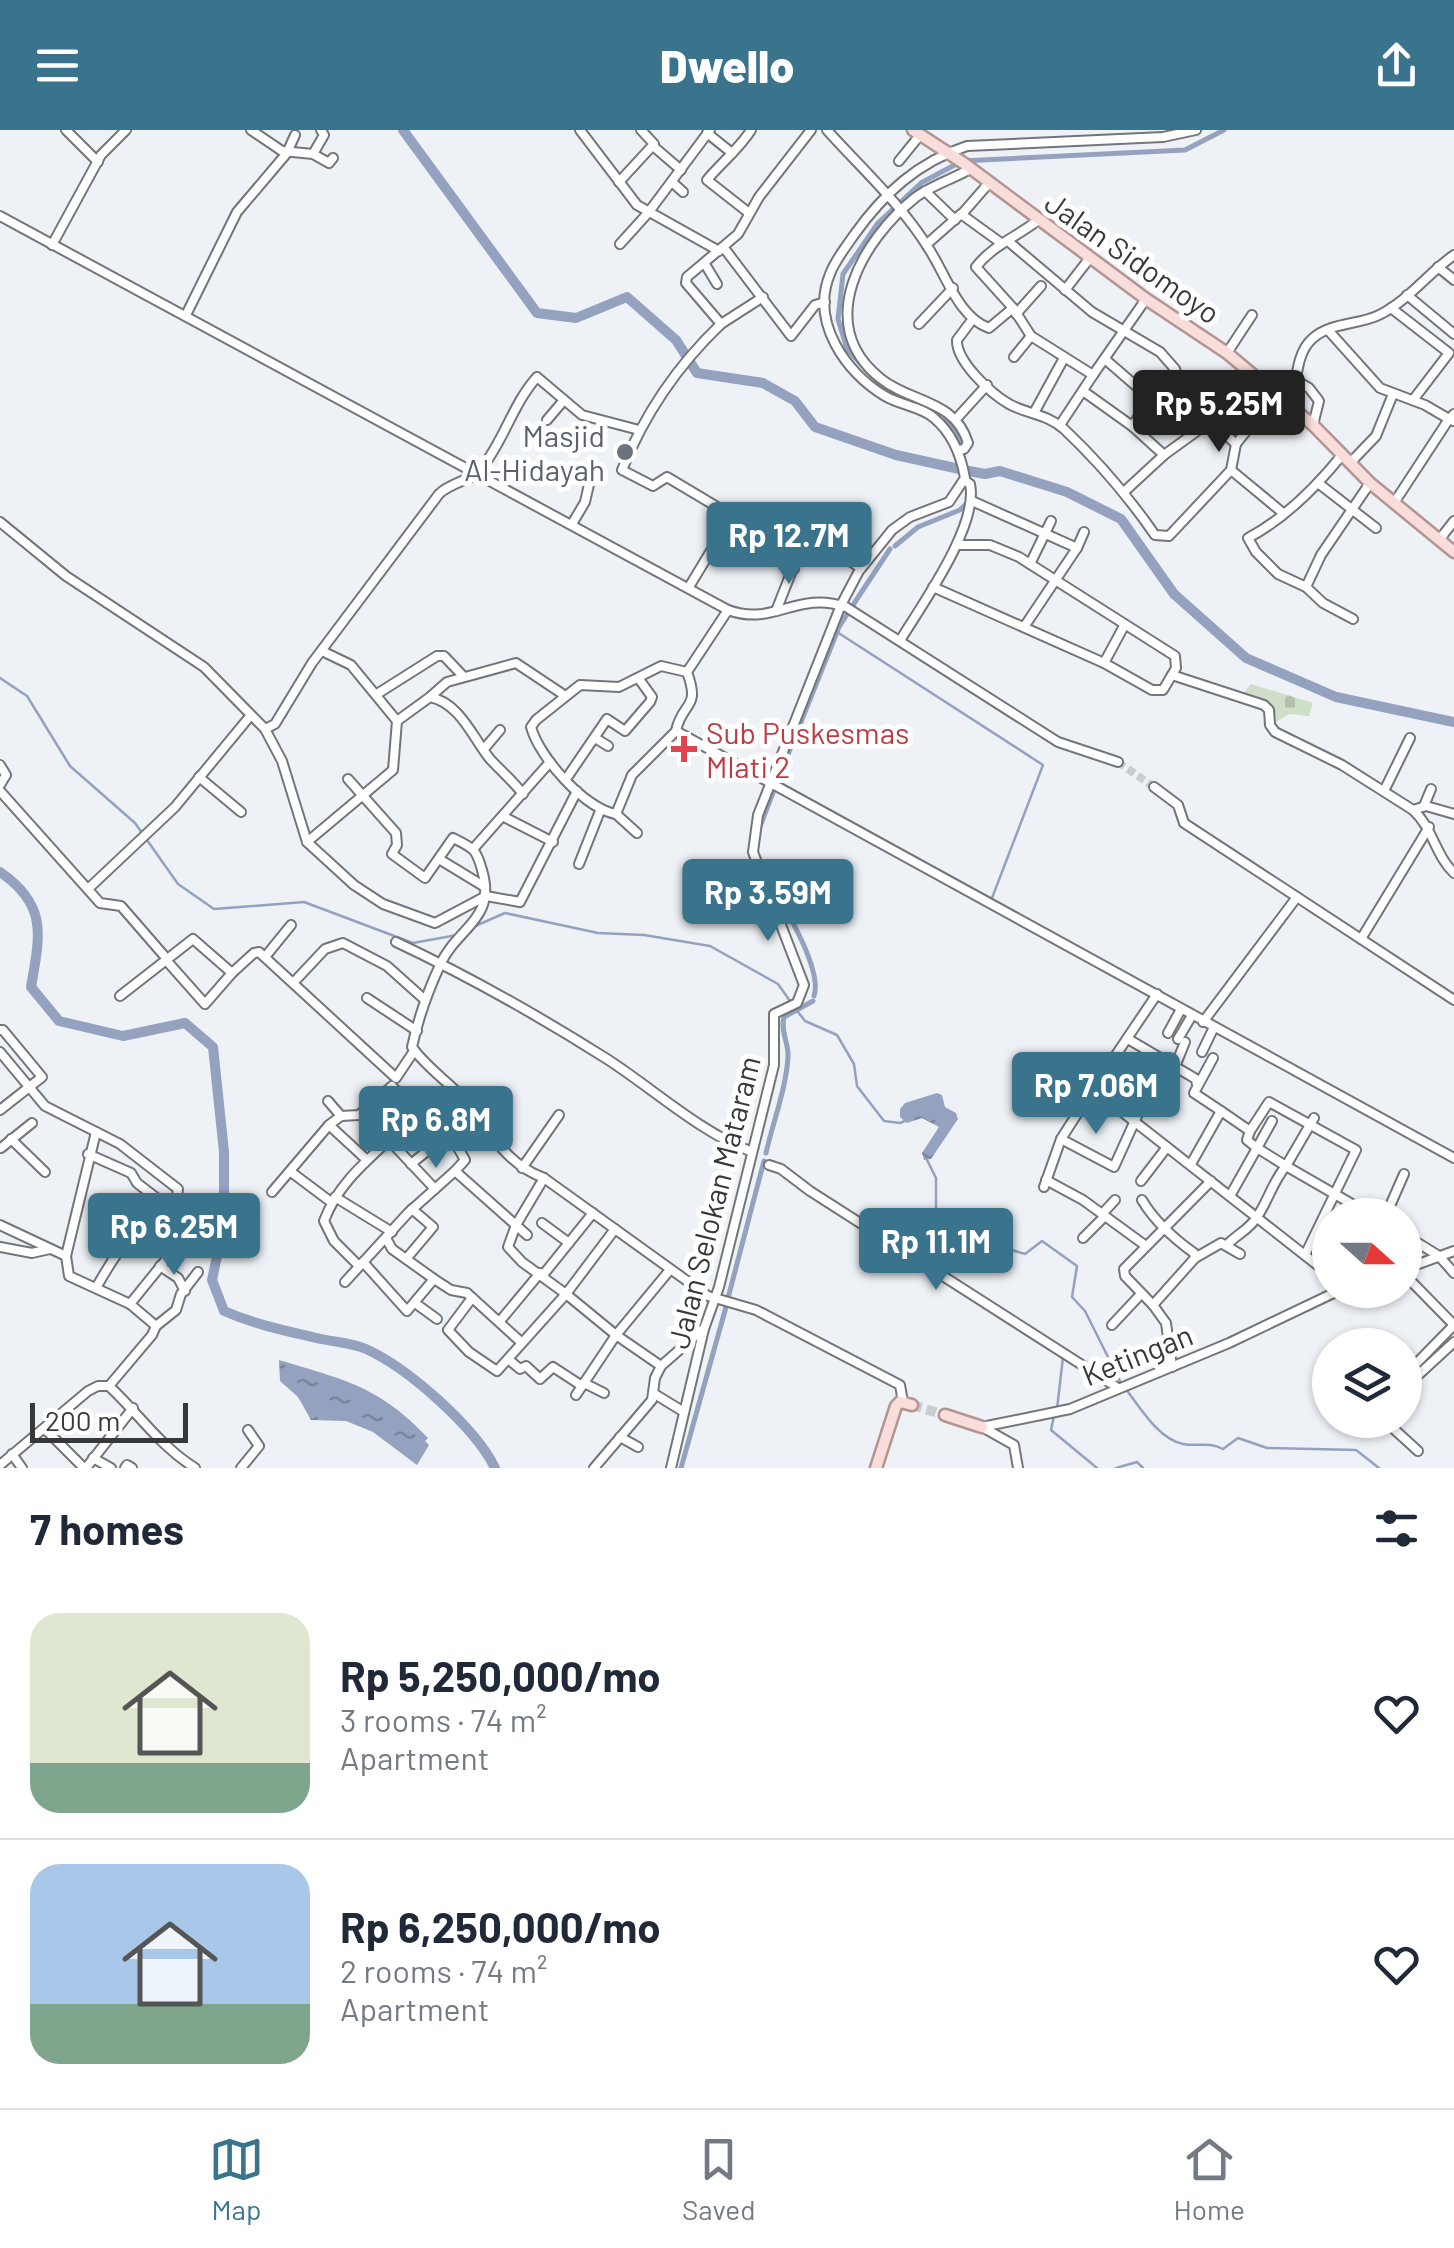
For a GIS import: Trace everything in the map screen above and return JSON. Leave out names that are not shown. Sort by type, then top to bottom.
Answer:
[{"type":"main road","name":"Jalan Sidomoyo","points":[[919,135],[968,166],[1146,300],[1227,353],[1313,425],[1370,483],[1454,552]]},
{"type":"main road","points":[[876,1468],[896,1406],[907,1403]]},
{"type":"main road","name":"Ketingan","points":[[944,1415],[982,1427]]},
{"type":"street","points":[[66,130],[98,162]]},
{"type":"street","points":[[251,130],[287,153],[313,154],[330,163],[334,158]]},
{"type":"street","points":[[313,154],[324,135],[321,130]]},
{"type":"street","points":[[580,130],[648,213],[721,249],[791,336],[815,305],[825,302]]},
{"type":"street","points":[[590,140],[600,130]]},
{"type":"street","points":[[619,182],[655,142],[640,130]]},
{"type":"street","points":[[748,213],[707,180],[751,130]]},
{"type":"street","points":[[721,324],[688,285],[687,277],[738,234],[748,213],[811,130]]},
{"type":"street","points":[[827,130],[927,244],[972,320],[989,328],[1041,286]]},
{"type":"street","points":[[899,161],[919,135],[936,130]]},
{"type":"street","points":[[901,639],[957,545],[972,501],[970,484],[965,479],[960,451],[934,418],[898,404],[870,386],[842,358],[827,328],[825,302],[831,276],[852,238],[916,170],[967,146],[1163,137],[1196,130]]},
{"type":"street","points":[[52,245],[98,162],[122,131]]},
{"type":"street","points":[[620,244],[709,132],[732,153]]},
{"type":"street","points":[[186,315],[237,212],[287,153],[295,135]]},
{"type":"street","points":[[653,146],[681,170]]},
{"type":"street","points":[[960,451],[968,442],[957,418],[928,401],[893,388],[863,364],[847,322],[848,282],[899,209],[968,166]]},
{"type":"street","points":[[672,182],[683,192]]},
{"type":"street","points":[[927,244],[959,217],[989,183]]},
{"type":"street","points":[[925,191],[959,217],[1005,243],[1092,312],[1160,352],[1175,369],[1182,390],[1236,444]]},
{"type":"street","points":[[0,216],[728,610],[751,617],[814,601],[844,606],[1058,742],[1118,762]]},
{"type":"street","points":[[1037,221],[978,264],[976,270],[1031,336],[1093,374]]},
{"type":"street","points":[[1291,406],[1300,360],[1315,336],[1378,316],[1454,256]]},
{"type":"street","points":[[1065,290],[1088,258]]},
{"type":"street","points":[[705,264],[717,284]]},
{"type":"street","points":[[1438,267],[1454,280]]},
{"type":"street","points":[[831,276],[848,282]]},
{"type":"street","points":[[919,324],[953,288]]},
{"type":"street","points":[[1407,295],[1454,334]]},
{"type":"street","points":[[689,587],[714,544],[732,534],[740,520],[667,477],[652,486],[622,470],[639,430],[686,359],[721,324],[763,297]]},
{"type":"street","points":[[1060,425],[1146,300]]},
{"type":"street","points":[[1391,308],[1452,350],[1413,400]]},
{"type":"street","points":[[1227,353],[1252,315]]},
{"type":"street","points":[[972,320],[960,333],[956,345],[965,362],[1013,406],[1035,411],[1060,425],[1124,490],[1155,535],[1163,538],[1181,525],[1231,470],[1236,444],[1276,394]]},
{"type":"street","points":[[1328,330],[1380,388],[1452,418],[1394,504]]},
{"type":"street","points":[[1014,357],[1031,336]]},
{"type":"street","points":[[1035,411],[1064,358]]},
{"type":"street","points":[[1106,360],[1151,399],[1169,404],[1182,390]]},
{"type":"street","points":[[265,729],[275,724],[322,650],[439,494],[451,484],[476,474],[517,402],[537,377],[582,415],[639,430]]},
{"type":"street","points":[[1298,381],[1318,401],[1313,425]]},
{"type":"street","points":[[957,418],[987,386]]},
{"type":"street","points":[[1083,391],[1164,455]]},
{"type":"street","points":[[1353,619],[1270,567],[1248,538],[1267,528],[1376,436],[1393,394]]},
{"type":"street","points":[[1132,426],[1151,399]]},
{"type":"street","points":[[547,420],[564,400]]},
{"type":"street","points":[[1124,490],[1212,421]]},
{"type":"street","points":[[1231,470],[1283,513]]},
{"type":"street","name":"Jalan Selokan Mataram","points":[[671,1468],[774,1065],[774,1014],[796,1003],[804,985],[753,852],[754,829],[861,568],[892,530],[950,502],[965,479]]},
{"type":"street","points":[[572,524],[585,502],[590,480]]},
{"type":"street","points":[[1318,483],[1376,528]]},
{"type":"street","points":[[1306,587],[1321,555],[1370,483]]},
{"type":"street","points":[[972,501],[1077,548]]},
{"type":"street","points":[[1439,540],[1454,520]]},
{"type":"street","points":[[1030,564],[1051,521]]},
{"type":"street","points":[[0,522],[66,576],[204,667],[265,729],[282,761],[310,840],[354,885],[383,904],[427,922],[440,921],[485,892]]},
{"type":"street","points":[[1024,626],[1084,532]]},
{"type":"street","points":[[732,534],[794,569]]},
{"type":"street","points":[[776,611],[804,540],[861,568]]},
{"type":"street","points":[[933,587],[1104,663],[1157,692],[1163,690],[1172,675],[1177,663],[1174,656],[1030,564],[990,545],[957,545]]},
{"type":"street","points":[[616,814],[632,775],[676,731],[693,698],[686,672],[728,610]]},
{"type":"street","points":[[1104,663],[1124,626]]},
{"type":"street","points":[[322,650],[351,665],[398,722]]},
{"type":"street","points":[[377,694],[436,656],[444,656],[463,676]]},
{"type":"street","points":[[310,840],[395,766],[398,722],[448,682],[516,663],[564,695]]},
{"type":"street","points":[[636,833],[616,814],[600,811],[577,791],[550,762],[531,727],[564,695],[580,686],[611,689],[640,679],[661,666],[686,672]]},
{"type":"street","points":[[1172,675],[1264,705],[1275,732],[1342,766],[1413,810],[1429,827],[1454,873]]},
{"type":"street","points":[[566,779],[606,719],[625,730],[650,702],[652,697],[640,679]]},
{"type":"street","points":[[430,698],[444,702],[471,728],[484,750],[523,794]]},
{"type":"street","points":[[88,889],[174,807],[251,716]]},
{"type":"street","points":[[484,750],[500,730]]},
{"type":"street","points":[[676,731],[1454,1158]]},
{"type":"street","points":[[595,738],[608,746]]},
{"type":"street","points":[[1384,792],[1410,738]]},
{"type":"street","points":[[272,1192],[329,1125],[341,1116],[359,1115],[394,1082],[414,1051],[424,1000],[440,963],[484,908],[485,892],[474,848],[550,762]]},
{"type":"street","points":[[0,766],[6,775],[0,788],[100,903],[121,906],[205,1004],[254,953],[265,957],[448,1134],[464,1156],[464,1163],[412,1209],[345,1282]]},
{"type":"street","points":[[199,777],[242,812]]},
{"type":"street","points":[[348,779],[396,833],[397,845],[392,854],[426,878],[452,838],[474,848]]},
{"type":"street","points":[[1154,787],[1178,804],[1184,823],[1454,1000]]},
{"type":"street","points":[[1424,806],[1431,789]]},
{"type":"street","points":[[438,859],[485,892],[519,903],[554,842],[577,791]]},
{"type":"street","points":[[1413,810],[1424,806],[1453,811]]},
{"type":"street","points":[[580,864],[600,811]]},
{"type":"street","points":[[504,817],[554,842]]},
{"type":"street","points":[[1361,939],[1429,827]]},
{"type":"street","points":[[1203,1022],[1296,898]]},
{"type":"street","points":[[265,957],[291,925]]},
{"type":"street","points":[[120,996],[193,939],[232,973]]},
{"type":"street","points":[[396,942],[607,1059],[677,1108],[750,1150]]},
{"type":"street","points":[[294,982],[325,949],[344,943],[388,966],[424,1000]]},
{"type":"street","points":[[1146,1246],[1103,1216],[1045,1184],[1060,1139],[1157,994]]},
{"type":"street","points":[[367,998],[416,1031]]},
{"type":"street","points":[[1168,1033],[1180,1012]]},
{"type":"street","points":[[1060,1139],[1113,1168],[1144,1103],[1159,1106],[1190,1018]]},
{"type":"street","points":[[1202,1052],[1214,1027]]},
{"type":"street","points":[[0,1030],[42,1077],[0,1110]]},
{"type":"street","points":[[1128,1038],[1196,1079],[1197,1085]]},
{"type":"street","points":[[414,1051],[460,1094],[499,1148],[522,1168],[544,1178],[716,1300],[756,1310],[900,1385],[907,1403]]},
{"type":"street","points":[[0,1053],[50,1109],[120,1144],[178,1191],[129,1234],[96,1288]]},
{"type":"street","points":[[1213,1058],[1195,1095],[1250,1131]]},
{"type":"street","points":[[1106,1069],[1133,1085]]},
{"type":"street","points":[[1093,1089],[1312,1258]]},
{"type":"street","points":[[328,1101],[341,1116]]},
{"type":"street","points":[[1306,1253],[1335,1195],[1356,1150],[1312,1121],[1268,1102],[1247,1140],[1256,1148],[1286,1166],[1335,1195],[1340,1198]]},
{"type":"street","points":[[418,1105],[333,1199],[324,1221],[334,1241],[404,1310],[416,1303],[434,1279]]},
{"type":"street","points":[[1191,1164],[1221,1111]]},
{"type":"street","points":[[522,1168],[559,1115]]},
{"type":"street","points":[[1230,1196],[1272,1121]]},
{"type":"street","points":[[1227,1245],[1258,1216],[1312,1121]]},
{"type":"street","points":[[0,1148],[32,1123]]},
{"type":"street","points":[[329,1125],[367,1160]]},
{"type":"street","points":[[96,1132],[66,1256],[69,1276],[130,1304],[156,1326]]},
{"type":"street","points":[[412,1164],[448,1134]]},
{"type":"street","points":[[10,1139],[46,1172]]},
{"type":"street","points":[[389,1140],[434,1190]]},
{"type":"street","points":[[1141,1181],[1167,1147]]},
{"type":"street","points":[[88,1154],[131,1173],[137,1183],[163,1204]]},
{"type":"street","points":[[769,1165],[781,1169],[1118,1388]]},
{"type":"street","points":[[455,1171],[528,1235]]},
{"type":"street","points":[[290,1172],[389,1235],[392,1249],[434,1279],[472,1298],[522,1343]]},
{"type":"street","points":[[1393,1198],[1404,1174]]},
{"type":"street","points":[[544,1178],[516,1225],[508,1247],[522,1262],[661,1366]]},
{"type":"street","points":[[1172,1367],[1166,1322],[1125,1276],[1124,1269],[1212,1181]]},
{"type":"street","points":[[1083,1238],[1115,1200]]},
{"type":"street","points":[[1142,1200],[1195,1258]]},
{"type":"street","points":[[406,1259],[433,1227],[412,1209]]},
{"type":"street","points":[[500,1321],[593,1213]]},
{"type":"street","points":[[542,1223],[570,1244]]},
{"type":"street","points":[[0,1225],[66,1256]]},
{"type":"street","points":[[472,1298],[448,1330],[469,1352],[496,1371],[566,1294],[615,1228]]},
{"type":"street","points":[[130,1304],[190,1230]]},
{"type":"street","points":[[1153,1306],[1195,1258],[1219,1244],[1240,1254]]},
{"type":"street","points":[[1422,1246],[1439,1256],[1454,1273]]},
{"type":"street","points":[[0,1248],[32,1253],[50,1248]]},
{"type":"street","points":[[1422,1264],[1454,1251]]},
{"type":"street","points":[[160,1266],[178,1278],[186,1291]]},
{"type":"street","points":[[576,1396],[616,1335],[669,1270]]},
{"type":"street","points":[[109,1386],[198,1272]]},
{"type":"street","points":[[1422,1290],[1454,1325],[1422,1358]]},
{"type":"street","points":[[1112,1325],[1142,1294]]},
{"type":"street","points":[[416,1303],[437,1320]]},
{"type":"street","name":"Ketingan","points":[[982,1427],[1049,1416],[1172,1367],[1312,1303]]},
{"type":"street","points":[[599,1466],[652,1400],[654,1378],[661,1366],[704,1328]]},
{"type":"street","points":[[1422,1372],[1454,1342]]},
{"type":"street","points":[[508,1359],[519,1368],[526,1366],[540,1379],[552,1367],[604,1393]]},
{"type":"street","points":[[0,1464],[88,1390],[109,1386],[133,1408],[148,1430],[194,1468]]},
{"type":"street","points":[[653,1393],[684,1412]]},
{"type":"street","points":[[45,1429],[85,1468],[133,1408]]},
{"type":"street","points":[[628,1408],[640,1414]]},
{"type":"street","points":[[982,1427],[1014,1444],[1018,1468]]},
{"type":"street","points":[[241,1468],[258,1446],[248,1430]]},
{"type":"street","points":[[620,1437],[638,1448]]},
{"type":"street","points":[[1403,1438],[1418,1452]]},
{"type":"street","points":[[12,1454],[22,1468]]},
{"type":"street","points":[[93,1458],[111,1468]]},
{"type":"green space","points":[[1251,684],[1313,703],[1309,716],[1289,714],[1273,724],[1271,706],[1243,694]]},
{"type":"water","points":[[937,1093],[958,1119],[931,1159],[924,1160],[922,1153],[939,1127],[922,1118],[907,1123],[900,1117],[900,1109],[905,1103]]},
{"type":"water","points":[[279,1360],[360,1387],[393,1407],[428,1438],[425,1441],[429,1445],[417,1465],[373,1432],[346,1421],[311,1420],[298,1397],[280,1381]]},
{"type":"waterway","points":[[403,130],[537,313],[576,318],[627,297],[676,340],[697,373],[763,383],[795,401],[815,427],[896,455],[964,470]]},
{"type":"waterway","points":[[961,442],[944,415],[886,391],[847,349],[838,319],[843,274],[878,223],[921,183],[962,161],[1185,150],[1224,130]]},
{"type":"waterway","points":[[969,471],[1000,471],[1067,492],[1121,519],[1174,594],[1246,658],[1336,697],[1454,722]]},
{"type":"waterway","points":[[895,546],[918,527],[960,510],[968,502]]},
{"type":"waterway","points":[[853,605],[890,549]]},
{"type":"waterway","points":[[777,782],[848,613]]},
{"type":"waterway","points":[[837,632],[1043,765],[992,898]]},
{"type":"waterway","points":[[0,678],[27,696],[70,766],[135,823],[178,884],[214,909],[304,902],[413,943],[457,935]]},
{"type":"waterway","points":[[759,829],[774,790]]},
{"type":"waterway","points":[[763,868],[806,950],[815,984],[814,996]]},
{"type":"waterway","points":[[0,872],[15,884],[33,909],[38,936],[31,987],[59,1021],[123,1036],[185,1023],[213,1047],[224,1152],[224,1223],[212,1280],[224,1311],[272,1327],[361,1347],[383,1358],[420,1384],[456,1417],[495,1468]]},
{"type":"waterway","points":[[473,927],[505,913],[598,933],[644,935],[710,946],[778,984],[790,1001]]},
{"type":"waterway","points":[[766,1153],[787,1069],[784,1017],[813,1001]]},
{"type":"waterway","points":[[798,1012],[805,1021],[837,1035],[854,1064],[857,1086],[884,1121],[907,1120]]},
{"type":"waterway","points":[[927,1160],[936,1178],[936,1227],[1025,1254],[1042,1241],[1077,1266],[1072,1297],[1085,1311],[1121,1383]]},
{"type":"waterway","points":[[728,1298],[764,1161]]},
{"type":"waterway","points":[[681,1468],[726,1307]]},
{"type":"waterway","points":[[1057,1409],[1063,1357]]},
{"type":"waterway","points":[[1125,1388],[1158,1429],[1183,1444],[1223,1449],[1238,1438],[1267,1448],[1356,1450],[1379,1468]]},
{"type":"waterway","points":[[1054,1416],[1051,1430],[1097,1468]]},
{"type":"waterway","points":[[1116,1468],[1137,1462],[1143,1468]]},
{"type":"tunnel","points":[[1118,762],[1154,787]]},
{"type":"tunnel","points":[[912,1405],[945,1415]]},
{"type":"place","name":"Masjid Al-Hidayah","points":[[625,452]]},
{"type":"place","name":"Sub Puskesmas Mlati 2","points":[[684,749]]}]
